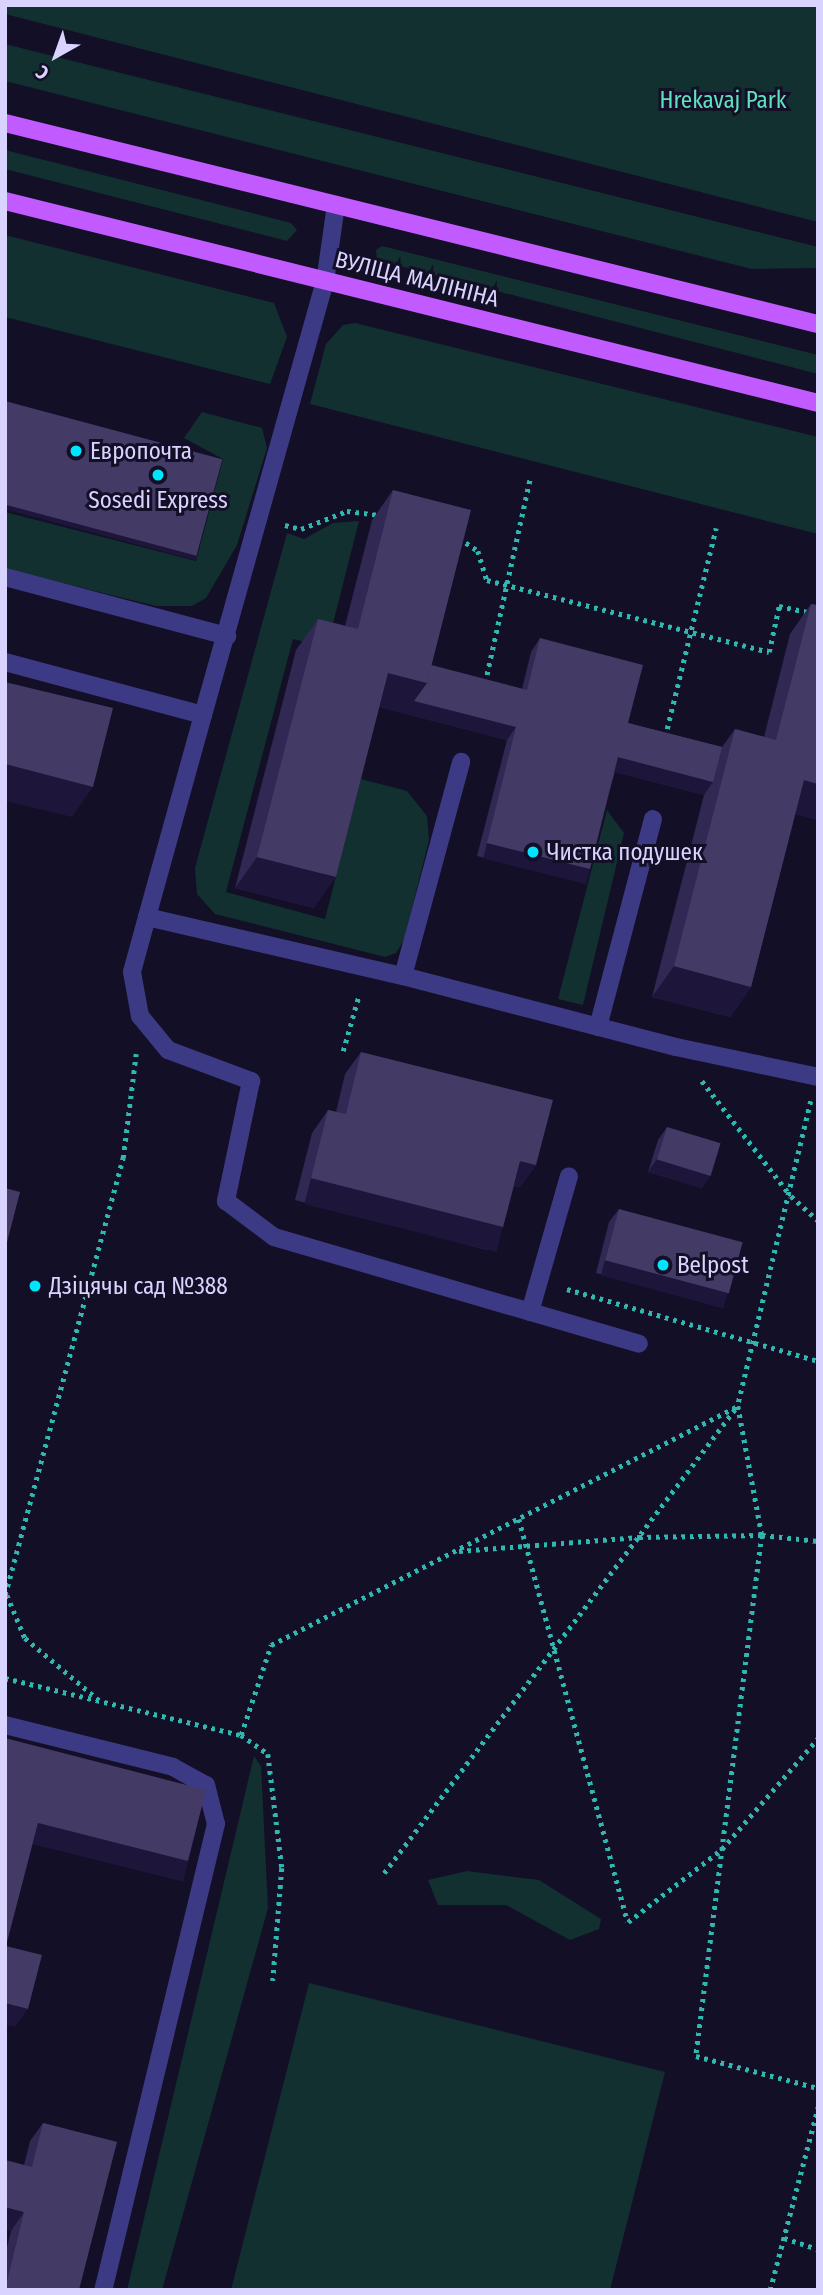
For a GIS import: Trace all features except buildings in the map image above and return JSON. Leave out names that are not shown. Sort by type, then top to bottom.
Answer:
[{"type":"main road","points":[[5,123],[818,324]]},
{"type":"main road","name":"ВУЛІЦА МАЛІНІНА","points":[[5,201],[818,403]]},
{"type":"lane","points":[[336,205],[325,282],[132,972],[140,1016],[168,1051],[251,1081],[226,1201],[274,1237],[639,1344]]},
{"type":"lane","points":[[5,577],[227,636]]},
{"type":"lane","points":[[5,662],[203,715]]},
{"type":"lane","points":[[403,976],[460,762]]},
{"type":"lane","points":[[598,1027],[653,819]]},
{"type":"lane","points":[[147,916],[403,976],[676,1047],[817,1074]]},
{"type":"lane","points":[[530,1312],[569,1176]]},
{"type":"lane","points":[[5,1725],[173,1767],[206,1785],[216,1824],[103,2290]]},
{"type":"path","points":[[483,694],[530,479]]},
{"type":"path","points":[[281,524],[301,529],[347,511],[394,519]]},
{"type":"path","points":[[663,747],[716,528]]},
{"type":"path","points":[[453,534],[478,551],[487,580],[769,652],[779,606],[818,614]]},
{"type":"path","points":[[343,1051],[355,1009]]},
{"type":"path","points":[[100,1701],[25,1639],[6,1595],[123,1158],[140,1016]]},
{"type":"path","points":[[676,1047],[791,1196],[818,1220]]},
{"type":"path","points":[[817,1074],[791,1196],[750,1339],[738,1406],[762,1535],[696,2056],[818,2088]]},
{"type":"path","points":[[539,1281],[750,1339],[818,1361]]},
{"type":"path","points":[[241,1735],[271,1646],[738,1406]]},
{"type":"path","points":[[384,1873],[738,1406]]},
{"type":"path","points":[[519,1519],[628,1922],[722,1849],[818,1738]]},
{"type":"path","points":[[454,1552],[526,1544],[639,1537],[762,1535],[818,1541]]},
{"type":"path","points":[[770,2290],[818,2107]]},
{"type":"path","points":[[783,2238],[818,2249]]},
{"type":"green space","name":"Hrekavaj Park","points":[[5,5],[818,5],[818,222],[5,14]]},
{"type":"green space","points":[[5,44],[818,247],[818,268],[752,269],[5,81]]},
{"type":"green space","points":[[5,150],[291,223],[297,230],[287,241],[5,169]]},
{"type":"green space","points":[[5,235],[274,303],[287,337],[270,384],[5,317]]},
{"type":"green space","points":[[382,246],[818,355],[818,374],[377,260],[376,250]]},
{"type":"green space","points":[[355,323],[818,437],[818,534],[310,404],[326,344],[343,325]]},
{"type":"green space","points":[[202,412],[262,428],[267,448],[237,545],[206,598],[192,606],[156,606],[5,569],[5,512],[196,561],[223,459],[184,438]]},
{"type":"green space","points":[[359,521],[327,647],[293,639],[226,892],[325,919],[361,779],[407,791],[427,816],[429,840],[404,940],[396,953],[385,957],[215,914],[197,894],[195,868],[287,533],[304,539],[333,523]]},
{"type":"green space","points":[[607,810],[624,833],[583,1005],[558,999]]},
{"type":"green space","points":[[254,1756],[261,1766],[268,1908],[162,2290],[127,2290]]},
{"type":"green space","points":[[467,1871],[539,1880],[601,1919],[599,1929],[570,1940],[506,1905],[438,1905],[428,1880]]},
{"type":"green space","points":[[309,1983],[665,2072],[610,2290],[231,2290]]},
{"type":"place","name":"Европочта","points":[[76,451]]},
{"type":"place","name":"Sosedi Express","points":[[158,475]]},
{"type":"place","name":"Чистка подушек","points":[[533,852]]},
{"type":"place","name":"Belpost","points":[[663,1265]]},
{"type":"place","name":"Дзіцячы сад №388","points":[[35,1286]]}]
